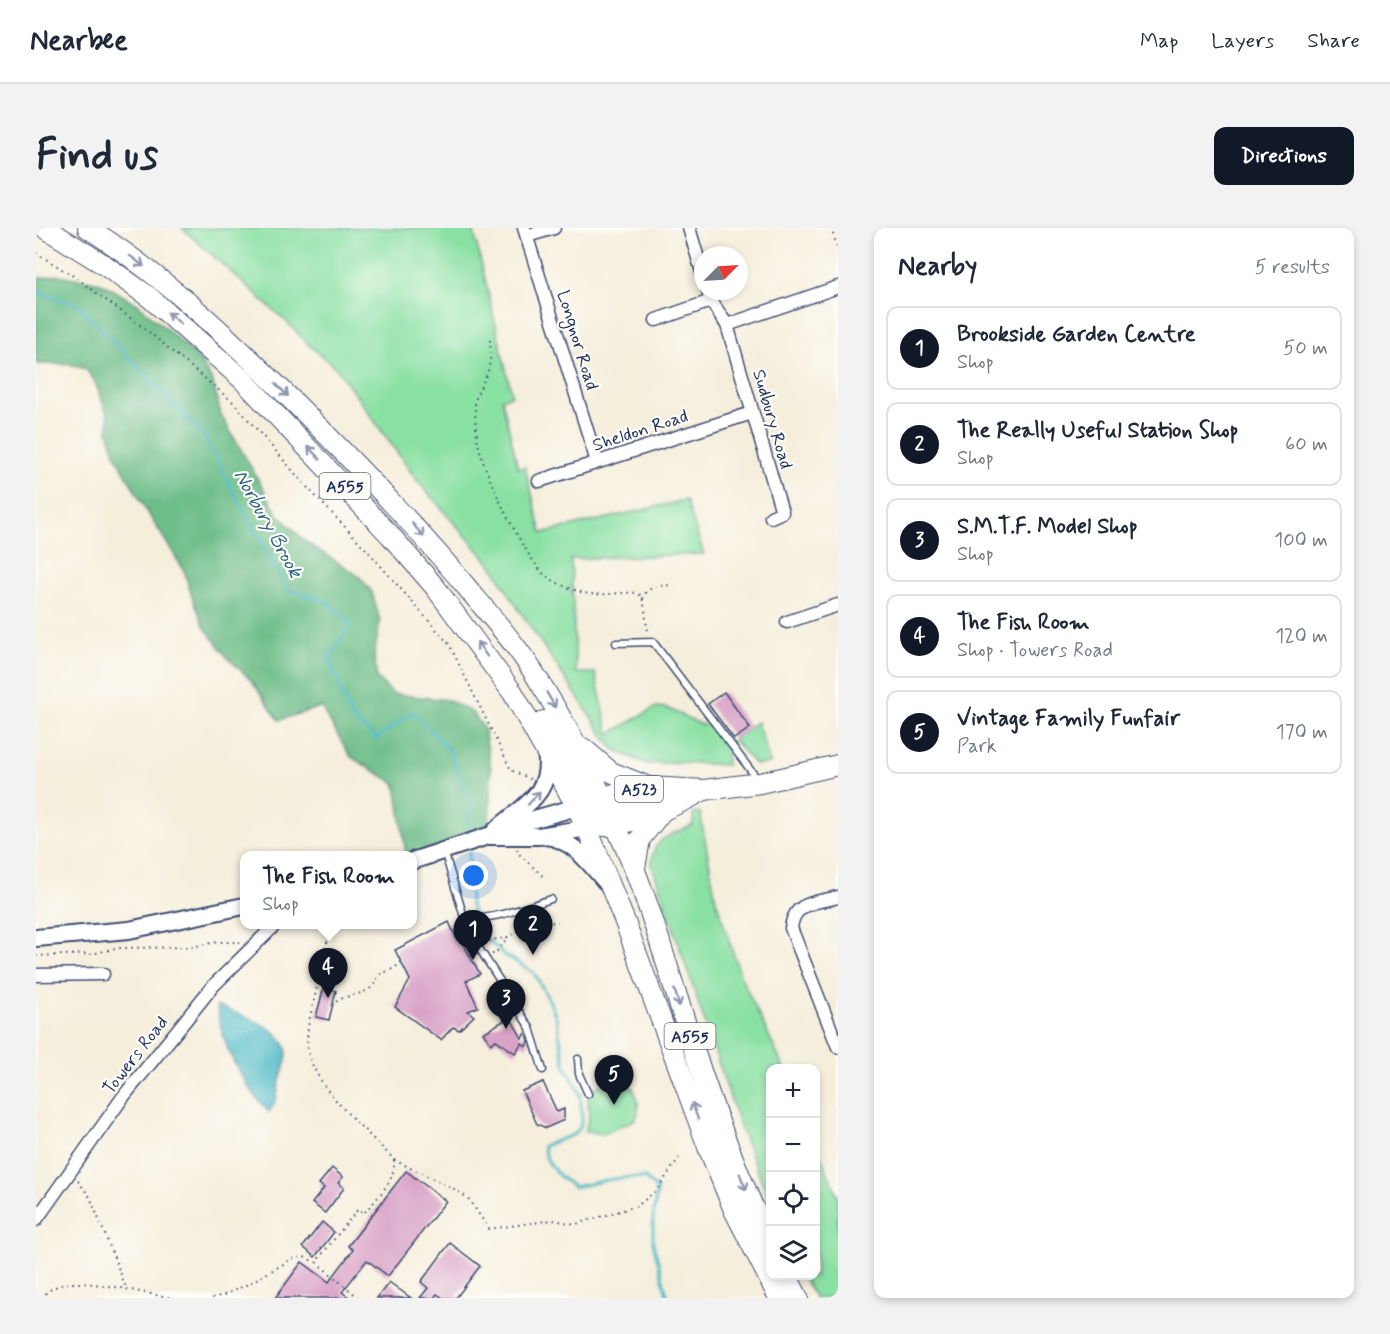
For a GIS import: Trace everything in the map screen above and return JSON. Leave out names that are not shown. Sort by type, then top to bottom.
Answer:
[{"type":"highway","name":"A555","points":[[45,228],[103,264],[149,297],[199,340],[286,424],[390,535],[435,587],[513,693],[546,750],[596,814],[635,871],[649,906],[683,1018],[724,1137],[766,1234]]},
{"type":"highway","name":"A555","points":[[88,228],[163,280],[255,364],[409,520],[499,625],[538,679],[572,737],[596,814],[613,890],[734,1210],[779,1298]]},
{"type":"highway","points":[[478,600],[515,674],[570,763],[596,814],[644,936],[652,961],[671,1047]]},
{"type":"highway","points":[[572,737],[611,772],[648,787]]},
{"type":"highway","name":"A523","points":[[596,814],[648,787],[699,792],[837,770]]},
{"type":"highway","points":[[596,814],[699,792]]},
{"type":"highway","name":"A523","points":[[596,814],[663,810],[680,804],[699,792]]},
{"type":"highway","points":[[635,871],[640,839],[663,810]]},
{"type":"highway","points":[[789,1280],[798,1298]]},
{"type":"main road","points":[[488,835],[539,793],[546,777],[546,750]]},
{"type":"main road","points":[[417,859],[488,835],[596,814]]},
{"type":"main road","points":[[539,836],[596,814]]},
{"type":"main road","points":[[488,835],[552,837],[563,841],[584,857],[613,890]]},
{"type":"main road","points":[[36,938],[129,930],[240,907]]},
{"type":"street","points":[[526,232],[554,228]]},
{"type":"street","points":[[689,228],[694,246]]},
{"type":"street","name":"Longnor Road","points":[[526,232],[597,462]]},
{"type":"street","points":[[726,325],[838,287]]},
{"type":"street","points":[[656,320],[701,300]]},
{"type":"street","name":"Sudbury Road","points":[[712,300],[726,325],[782,512],[771,517]]},
{"type":"street","name":"Sheldon Road","points":[[539,481],[752,413]]},
{"type":"street","points":[[787,622],[838,605]]},
{"type":"street","points":[[838,897],[800,907],[792,916],[791,928],[838,1047]]},
{"type":"street","name":"Towers Road","points":[[36,1220],[123,1097],[212,987],[271,929]]},
{"type":"street","points":[[36,975],[103,974]]},
{"type":"lane","points":[[616,643],[653,642],[760,783]]},
{"type":"lane","points":[[449,848],[464,917],[477,945],[530,1028],[543,1070]]},
{"type":"lane","points":[[464,917],[473,920],[551,899]]},
{"type":"lane","points":[[578,1059],[579,1074],[588,1094]]},
{"type":"path","points":[[831,228],[838,249]]},
{"type":"path","points":[[36,253],[78,279],[123,312],[233,402],[449,644],[511,770],[525,776]]},
{"type":"path","points":[[490,340],[491,358],[475,402],[480,453],[523,546],[546,575],[560,584],[589,595],[628,592],[638,593],[643,599]]},
{"type":"path","points":[[653,642],[646,622],[643,599],[646,591],[670,585]]},
{"type":"path","points":[[514,837],[518,853],[546,879]]},
{"type":"path","points":[[484,942],[508,937],[544,922],[558,922]]},
{"type":"path","points":[[523,933],[532,926]]},
{"type":"path","points":[[331,929],[308,1029],[308,1050],[314,1067],[337,1101],[394,1160],[468,1198],[489,1229],[553,1220],[576,1224],[637,1206],[657,1190],[679,1158]]},
{"type":"path","points":[[495,954],[508,937]]},
{"type":"path","points":[[36,956],[91,954],[118,948],[190,947],[236,941],[255,947]]},
{"type":"path","points":[[332,1006],[343,996],[356,996],[370,988],[378,976],[389,972],[401,962]]},
{"type":"path","points":[[316,1262],[358,1209],[364,1214],[385,1189],[396,1171],[394,1160]]},
{"type":"path","points":[[71,1172],[90,1197],[127,1290]]},
{"type":"path","points":[[212,1298],[224,1295],[294,1258],[304,1257],[316,1262],[359,1298]]},
{"type":"path","points":[[41,1298],[52,1288],[68,1283],[173,1298]]},
{"type":"path","points":[[224,1295],[229,1298]]},
{"type":"green space","points":[[182,228],[473,228],[512,395],[502,399],[518,468],[525,467],[542,533],[686,500],[704,554],[571,559],[576,673],[595,673],[609,734],[656,707],[667,708],[702,725],[710,725],[726,748],[727,765],[675,762],[647,764],[617,751],[610,745],[519,610],[493,567],[419,483],[337,369]]},
{"type":"green space","points":[[58,275],[101,283],[138,304],[199,358],[213,382],[221,415],[278,514],[306,542],[359,576],[372,592],[380,621],[374,656],[377,678],[393,694],[449,700],[473,713],[484,729],[491,769],[489,833],[417,852],[405,851],[396,784],[351,757],[321,707],[279,720],[251,680],[227,657],[205,628],[184,570],[146,510],[116,456],[108,432],[108,416],[95,382],[86,369],[68,364],[36,364],[36,279]]},
{"type":"green space","points":[[757,722],[770,763],[756,765],[733,740]]},
{"type":"green space","points":[[700,812],[716,900],[741,977],[782,1064],[766,1064],[766,1192],[741,1130],[652,865],[655,848],[659,843],[664,838],[693,825],[693,814]]},
{"type":"green space","points":[[618,1081],[630,1084],[635,1092],[638,1101],[636,1119],[604,1134],[585,1131],[589,1118],[588,1094],[598,1086]]},
{"type":"green space","points":[[820,1154],[838,1198],[838,1298],[815,1298],[804,1280],[820,1280]]},
{"type":"water","points":[[217,1006],[270,1029],[285,1045],[286,1060],[276,1100],[269,1112],[250,1089],[234,1063],[223,1035]]},
{"type":"building","points":[[724,692],[750,728],[734,739],[708,704]]},
{"type":"building","points":[[449,922],[457,940],[460,938],[480,974],[466,981],[478,1007],[468,1011],[474,1016],[459,1030],[453,1027],[441,1040],[395,1007],[410,980],[395,950]]},
{"type":"building","points":[[324,987],[336,991],[329,1020],[316,1017]]},
{"type":"building","points":[[510,1017],[522,1038],[525,1033],[529,1042],[526,1046],[522,1043],[515,1053],[496,1040],[491,1044],[483,1033]]},
{"type":"building","points":[[543,1082],[557,1112],[564,1109],[564,1120],[546,1128],[537,1124],[522,1091]]},
{"type":"building","points":[[332,1168],[343,1177],[338,1183],[344,1188],[325,1213],[312,1203],[324,1188],[319,1184]]},
{"type":"building","points":[[406,1171],[446,1201],[388,1276],[367,1260],[342,1292],[350,1298],[275,1298],[302,1262],[329,1282],[353,1250],[348,1246]]},
{"type":"building","points":[[322,1222],[334,1232],[315,1257],[303,1247]]},
{"type":"building","points":[[450,1243],[480,1266],[456,1298],[443,1298],[437,1294],[434,1298],[420,1298],[428,1288],[421,1282]]},
{"type":"building","points":[[389,1282],[411,1298],[377,1298]]},
{"type":"waterway","name":"Norbury Brook","points":[[36,291],[78,305],[203,435],[287,590],[324,600],[351,623],[329,658],[351,717],[376,739],[413,712],[450,751],[469,801],[469,836]]},
{"type":"waterway","name":"Norbury Brook","points":[[469,849],[470,903],[479,931],[503,954],[534,973],[556,1017],[565,1065],[580,1093],[582,1117],[580,1128],[575,1134],[543,1146],[547,1159],[558,1175],[574,1187],[631,1177],[645,1178],[657,1190],[653,1218],[653,1243],[668,1298]]},
{"type":"place","name":"The Really Useful Station Shop","points":[[533,955]]},
{"type":"place","name":"Brookside Garden Centre","points":[[473,960]]},
{"type":"place","name":"The Fish Room","points":[[328,998]]},
{"type":"place","name":"S.M.T.F. Model Shop","points":[[506,1029]]},
{"type":"place","name":"Vintage Family Funfair","points":[[614,1105]]}]
